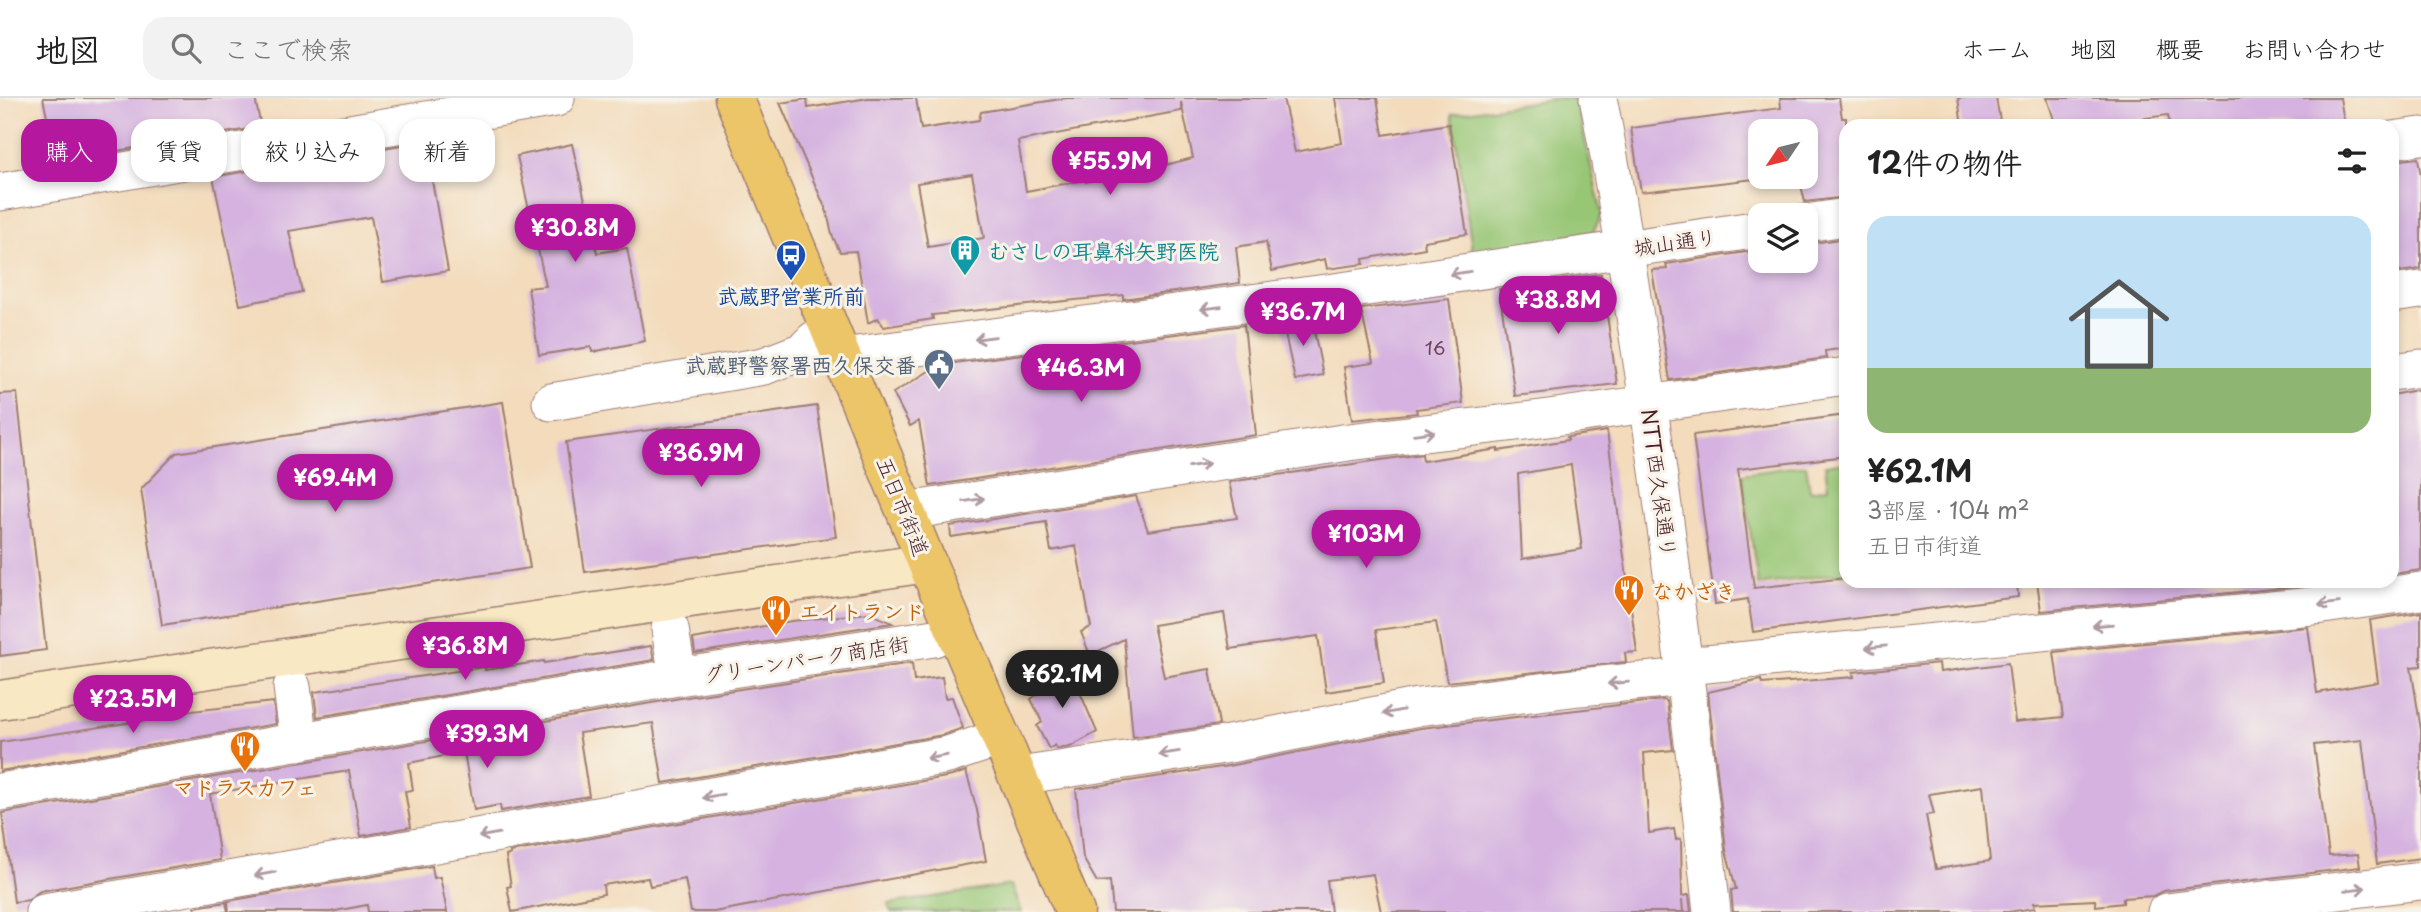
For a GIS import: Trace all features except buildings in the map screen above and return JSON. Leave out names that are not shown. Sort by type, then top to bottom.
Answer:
[{"type":"main road","name":"五日市街道","points":[[734,98],[828,349],[906,511],[1076,912]]},
{"type":"street","points":[[0,192],[556,98]]},
{"type":"street","name":"NTT西久保通り","points":[[1598,98],[1649,404],[1686,672],[1712,912]]},
{"type":"street","points":[[2399,139],[2421,136]]},
{"type":"street","points":[[1818,221],[1839,218]]},
{"type":"street","name":"城山通り","points":[[828,349],[1334,292],[1748,231]]},
{"type":"street","points":[[2399,293],[2421,290]]},
{"type":"street","points":[[551,402],[764,366],[803,351],[828,349]]},
{"type":"street","points":[[2399,371],[2421,368]]},
{"type":"street","points":[[906,511],[1349,442],[1839,377]]},
{"type":"street","points":[[0,700],[927,563]]},
{"type":"street","points":[[1019,776],[1224,745],[1418,708],[1686,672],[2323,605],[2421,592]]},
{"type":"street","name":"グリーンパーク商店街","points":[[670,629],[678,677]]},
{"type":"street","name":"グリーンパーク商店街","points":[[0,792],[678,677],[934,638]]},
{"type":"street","points":[[292,687],[299,742]]},
{"type":"street","points":[[44,912],[948,755],[1002,737]]},
{"type":"street","points":[[2182,911],[2421,881]]},
{"type":"green space","points":[[1558,98],[1575,98],[1602,214],[1590,238],[1473,255],[1452,114]]},
{"type":"green space","points":[[1839,463],[1839,574],[1758,585],[1742,474],[1806,465],[1810,491],[1828,488],[1825,465]]},
{"type":"green space","points":[[1011,885],[1021,912],[891,912],[888,904]]},
{"type":"place","name":"むさしの耳鼻科矢野医院","points":[[965,277]]},
{"type":"place","name":"武蔵野営業所前","points":[[791,282]]},
{"type":"place","name":"武蔵野警察署西久保交番","points":[[939,391]]},
{"type":"place","name":"なかざき","points":[[1629,617]]},
{"type":"place","name":"エイトランド","points":[[776,637]]},
{"type":"place","name":"マドラスカフェ","points":[[245,773]]}]
